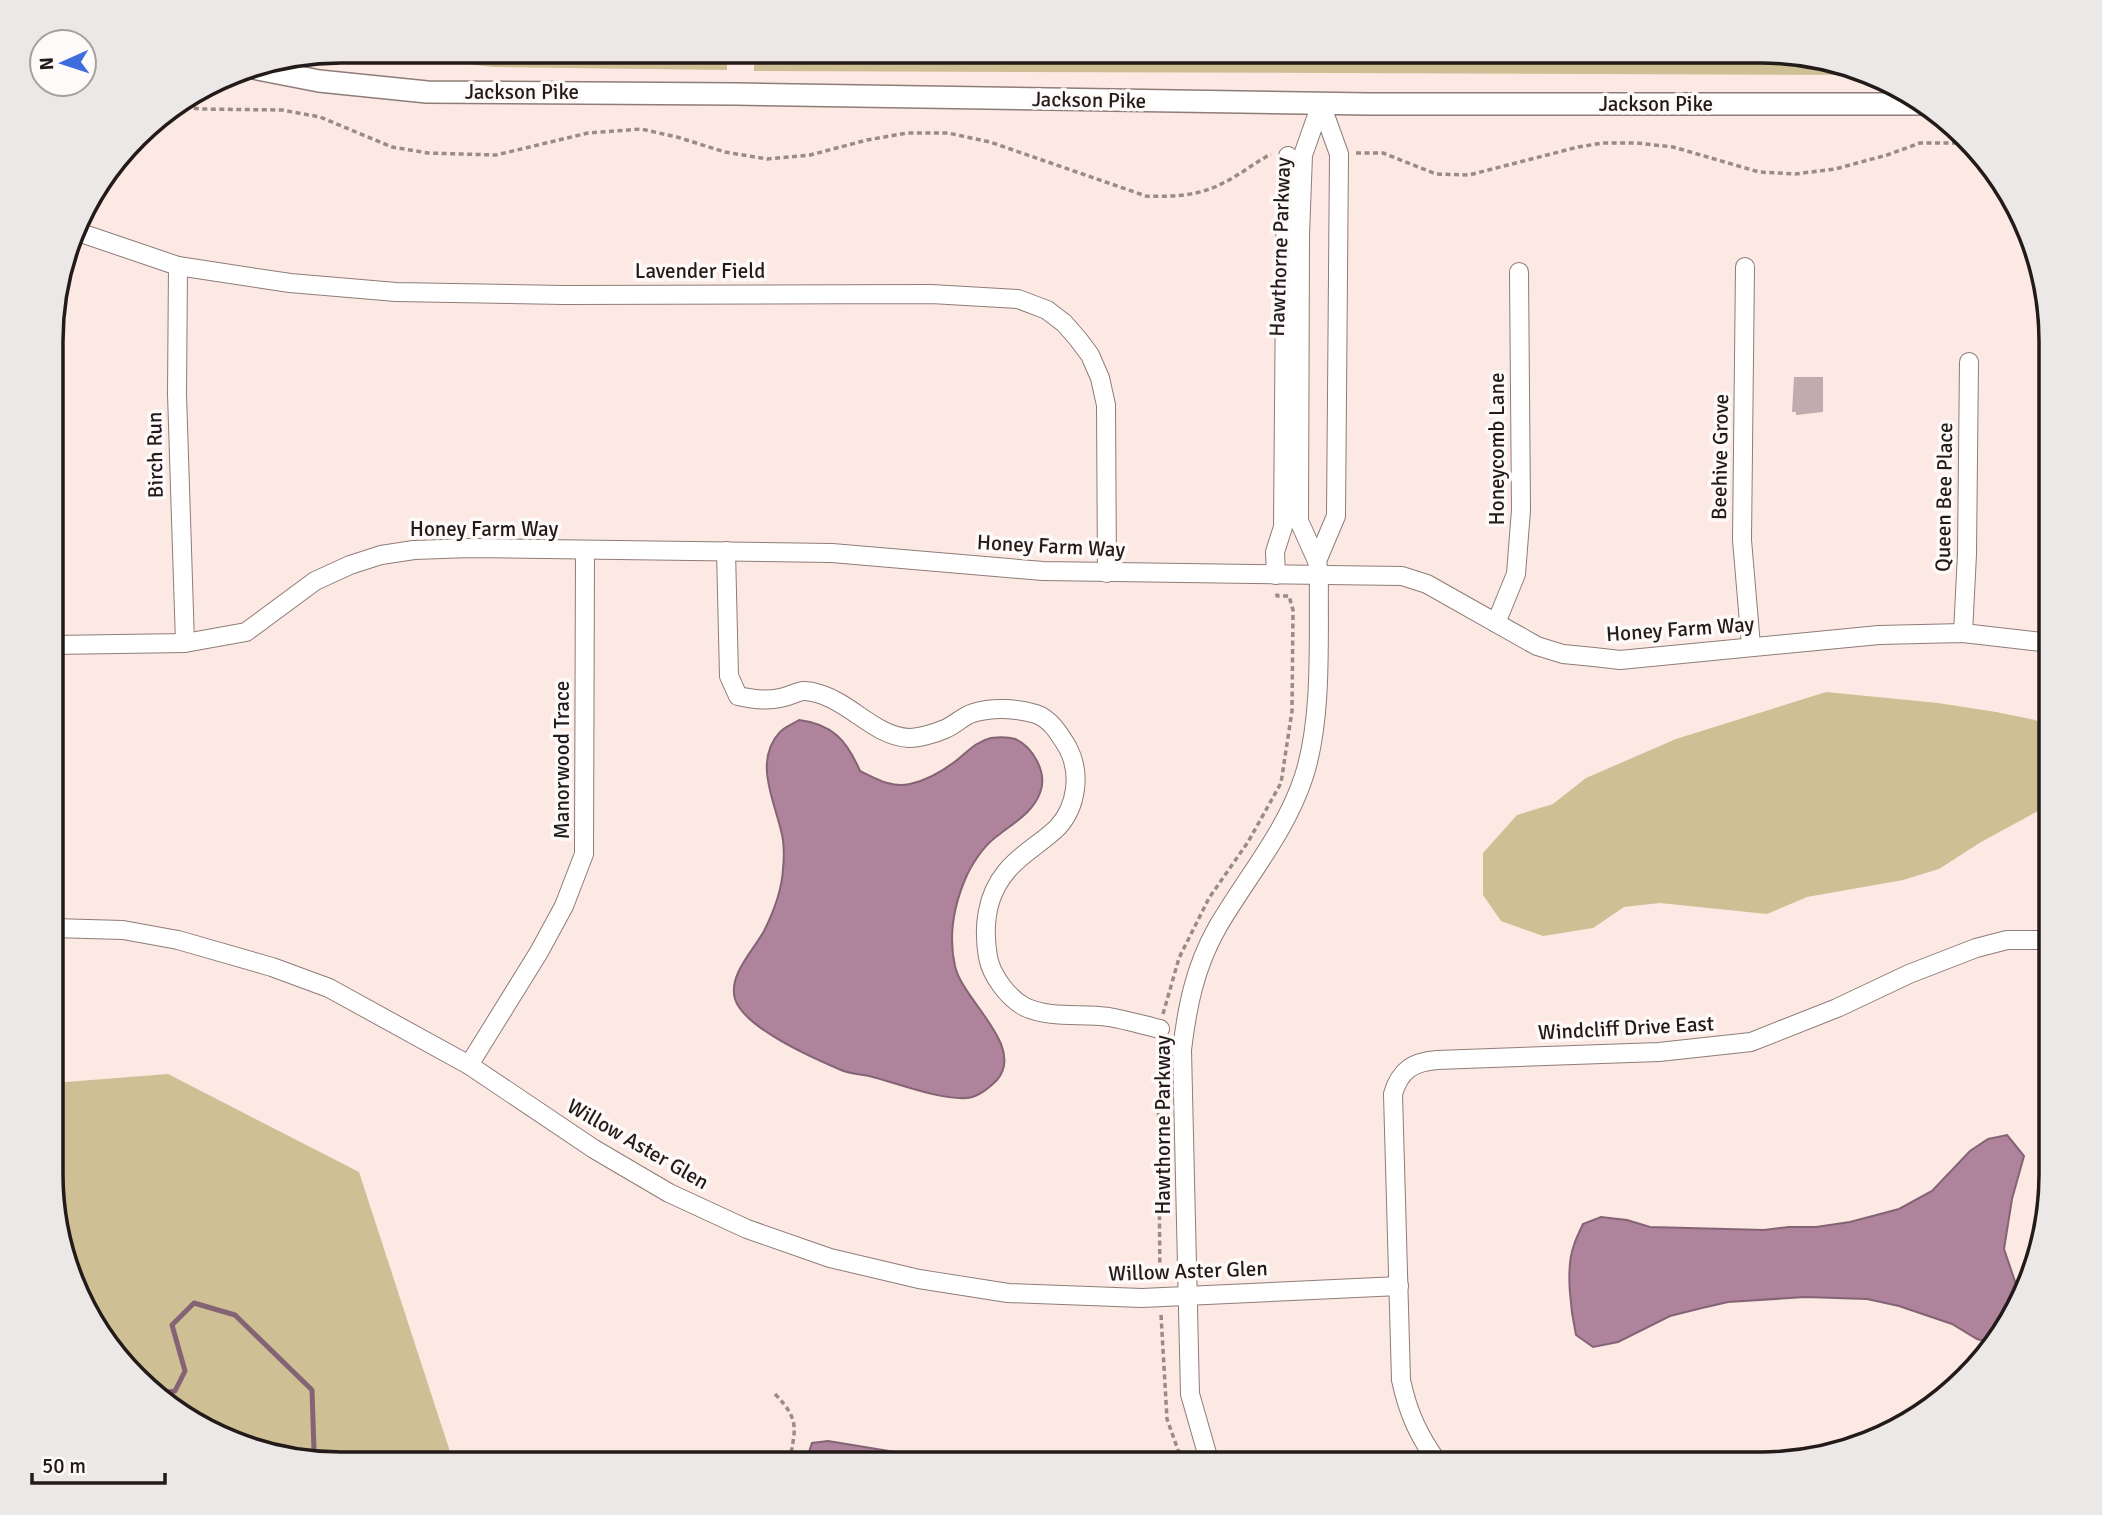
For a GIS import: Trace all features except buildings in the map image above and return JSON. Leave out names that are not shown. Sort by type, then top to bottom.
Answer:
[{"type":"main road","name":"Jackson Pike","points":[[271,72],[318,81],[427,92],[764,94],[1321,104],[1906,104]]},
{"type":"street","name":"Hawthorne Parkway","points":[[1207,1452],[1190,1394],[1182,1050],[1188,1001],[1200,965],[1216,930],[1286,821],[1304,776],[1313,737],[1318,568],[1336,516],[1339,153],[1321,104]]},
{"type":"street","name":"Hawthorne Parkway","points":[[1318,568],[1299,521],[1300,235],[1303,155],[1321,104]]},
{"type":"street","points":[[1276,575],[1275,552],[1283,527],[1286,170],[1289,156]]},
{"type":"street","name":"Lavender Field","points":[[84,234],[178,267],[290,283],[396,292],[564,295],[917,294],[1018,299],[1047,310],[1064,323],[1090,355],[1100,378],[1106,405],[1107,573]]},
{"type":"street","name":"Birch Run","points":[[178,267],[177,407],[185,643]]},
{"type":"street","name":"Beehive Grove","points":[[1745,267],[1742,540],[1751,646]]},
{"type":"street","name":"Honeycomb Lane","points":[[1496,623],[1516,574],[1521,510],[1518,272]]},
{"type":"street","name":"Queen Bee Place","points":[[1962,633],[1967,541],[1969,362]]},
{"type":"street","name":"Honey Farm Way","points":[[63,645],[185,643],[246,632],[315,581],[350,565],[381,555],[414,550],[459,549],[832,553],[1043,571],[1276,575],[1318,568],[1402,576],[1427,584],[1537,646],[1563,654],[1620,660],[1879,635],[1962,633],[2039,642]]},
{"type":"street","name":"Manorwood Trace","points":[[469,1065],[539,952],[564,905],[584,854],[585,551]]},
{"type":"street","points":[[726,551],[729,676],[738,696],[753,699],[779,698],[801,689],[849,707],[880,730],[910,738],[945,729],[971,713],[1005,708],[1038,715],[1058,731],[1071,754],[1076,783],[1071,808],[1058,827],[1031,847],[1004,873],[988,904],[984,935],[989,965],[1005,991],[1024,1006],[1055,1015],[1107,1017],[1160,1029]]},
{"type":"street","name":"Willow Aster Glen","points":[[63,929],[136,933],[177,940],[272,967],[329,988],[469,1065],[594,1149],[669,1194],[747,1230],[830,1258],[919,1279],[1008,1293],[1142,1298],[1399,1286]]},
{"type":"street","name":"Windcliff Drive East","points":[[1399,1286],[1393,1094],[1396,1083],[1412,1065],[1437,1060],[1659,1052],[1751,1042],[1976,948],[2007,940],[2039,940]]},
{"type":"street","points":[[1399,1286],[1401,1380],[1418,1433],[1431,1452]]},
{"type":"path","points":[[190,108],[282,110],[320,117],[392,147],[428,153],[496,155],[588,133],[642,129],[677,136],[725,152],[767,159],[810,155],[907,133],[948,132],[990,142],[1146,196],[1167,197],[1196,193],[1222,184],[1272,154],[1289,156]]},
{"type":"path","points":[[1339,153],[1383,153],[1436,174],[1469,175],[1578,147],[1604,143],[1637,143],[1673,147],[1759,172],[1795,174],[1835,169],[1920,143],[1957,143]]},
{"type":"path","points":[[775,1394],[791,1410],[795,1426],[791,1452]]},
{"type":"shaded area","points":[[455,63],[727,63],[727,70],[494,67]]},
{"type":"shaded area","points":[[754,63],[1761,63],[1797,65],[1841,75],[754,71]]},
{"type":"shaded area","points":[[1826,692],[1938,703],[1996,712],[2039,722],[2039,811],[1981,842],[1939,869],[1903,880],[1807,897],[1767,914],[1660,903],[1624,907],[1593,928],[1543,936],[1501,921],[1483,895],[1483,853],[1517,815],[1553,804],[1586,778],[1676,739]]},
{"type":"shaded area","points":[[799,720],[830,730],[850,751],[860,771],[890,784],[910,784],[929,778],[977,744],[991,738],[1015,739],[1028,748],[1037,762],[1042,785],[1037,800],[1017,821],[990,842],[977,858],[962,886],[953,920],[955,966],[960,979],[990,1023],[1004,1053],[1004,1067],[997,1080],[980,1094],[967,1098],[944,1096],[841,1070],[765,1031],[751,1021],[735,999],[738,972],[764,931],[782,877],[783,840],[769,785],[768,757],[780,732]]},
{"type":"shaded area","points":[[168,1074],[359,1172],[450,1452],[341,1452],[305,1450],[269,1443],[234,1431],[202,1415],[172,1395],[144,1371],[120,1343],[100,1313],[84,1281],[72,1246],[65,1210],[63,1174],[63,1082]]},
{"type":"shaded area","points":[[2007,1135],[2024,1156],[2012,1199],[2004,1249],[2016,1285],[1984,1341],[1952,1324],[1899,1306],[1867,1299],[1805,1297],[1728,1302],[1702,1308],[1670,1316],[1618,1342],[1593,1347],[1576,1335],[1569,1278],[1571,1255],[1583,1224],[1601,1217],[1627,1220],[1650,1227],[1764,1230],[1850,1222],[1899,1209],[1932,1191],[1970,1151],[1988,1139]]},
{"type":"shaded area","points":[[828,1441],[895,1452],[809,1452],[812,1443]]},
{"type":"waterway","points":[[169,1392],[175,1391],[185,1371],[172,1325],[194,1303],[235,1315],[312,1390],[314,1451]]}]
